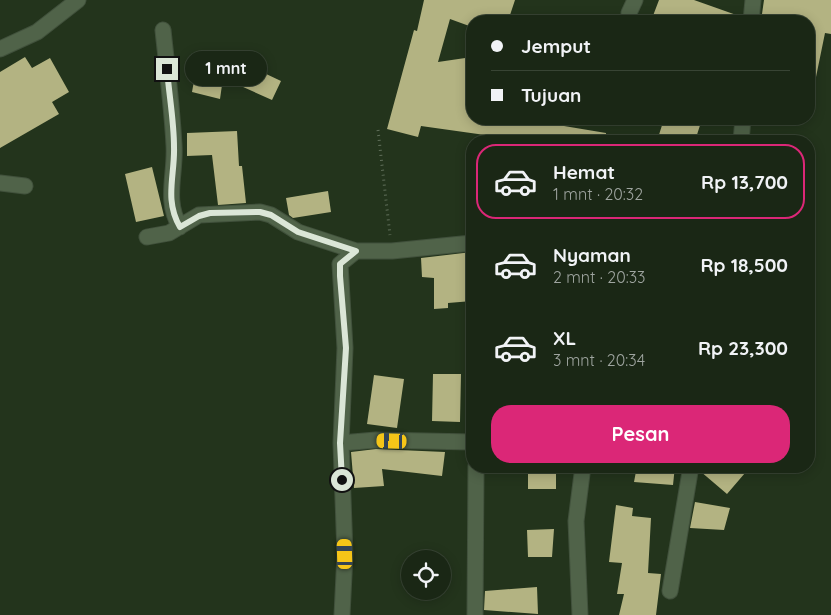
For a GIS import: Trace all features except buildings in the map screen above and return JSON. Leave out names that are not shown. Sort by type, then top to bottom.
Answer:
[{"type":"street","points":[[752,15],[753,0]]},
{"type":"street","points":[[0,49],[37,32],[75,1]]},
{"type":"street","points":[[163,30],[174,147],[170,200],[175,218],[180,227]]},
{"type":"street","points":[[0,183],[25,186]]},
{"type":"street","points":[[147,238],[162,236],[199,216],[210,213],[260,212],[271,215],[298,232],[356,251],[392,251],[466,244]]},
{"type":"street","points":[[342,615],[345,554],[340,443],[346,348],[340,264],[356,251]]},
{"type":"street","points":[[340,443],[376,440],[466,442]]},
{"type":"street","points":[[475,615],[476,473]]},
{"type":"street","points":[[580,615],[576,520],[581,473]]},
{"type":"street","points":[[670,591],[690,473]]},
{"type":"path","points":[[378,130],[392,251]]},
{"type":"route","points":[[167,69],[174,147],[170,200],[175,218],[180,227],[199,216],[210,213],[260,212],[271,215],[298,232],[316,236],[356,251],[340,264],[346,348],[340,443],[342,480]]}]
